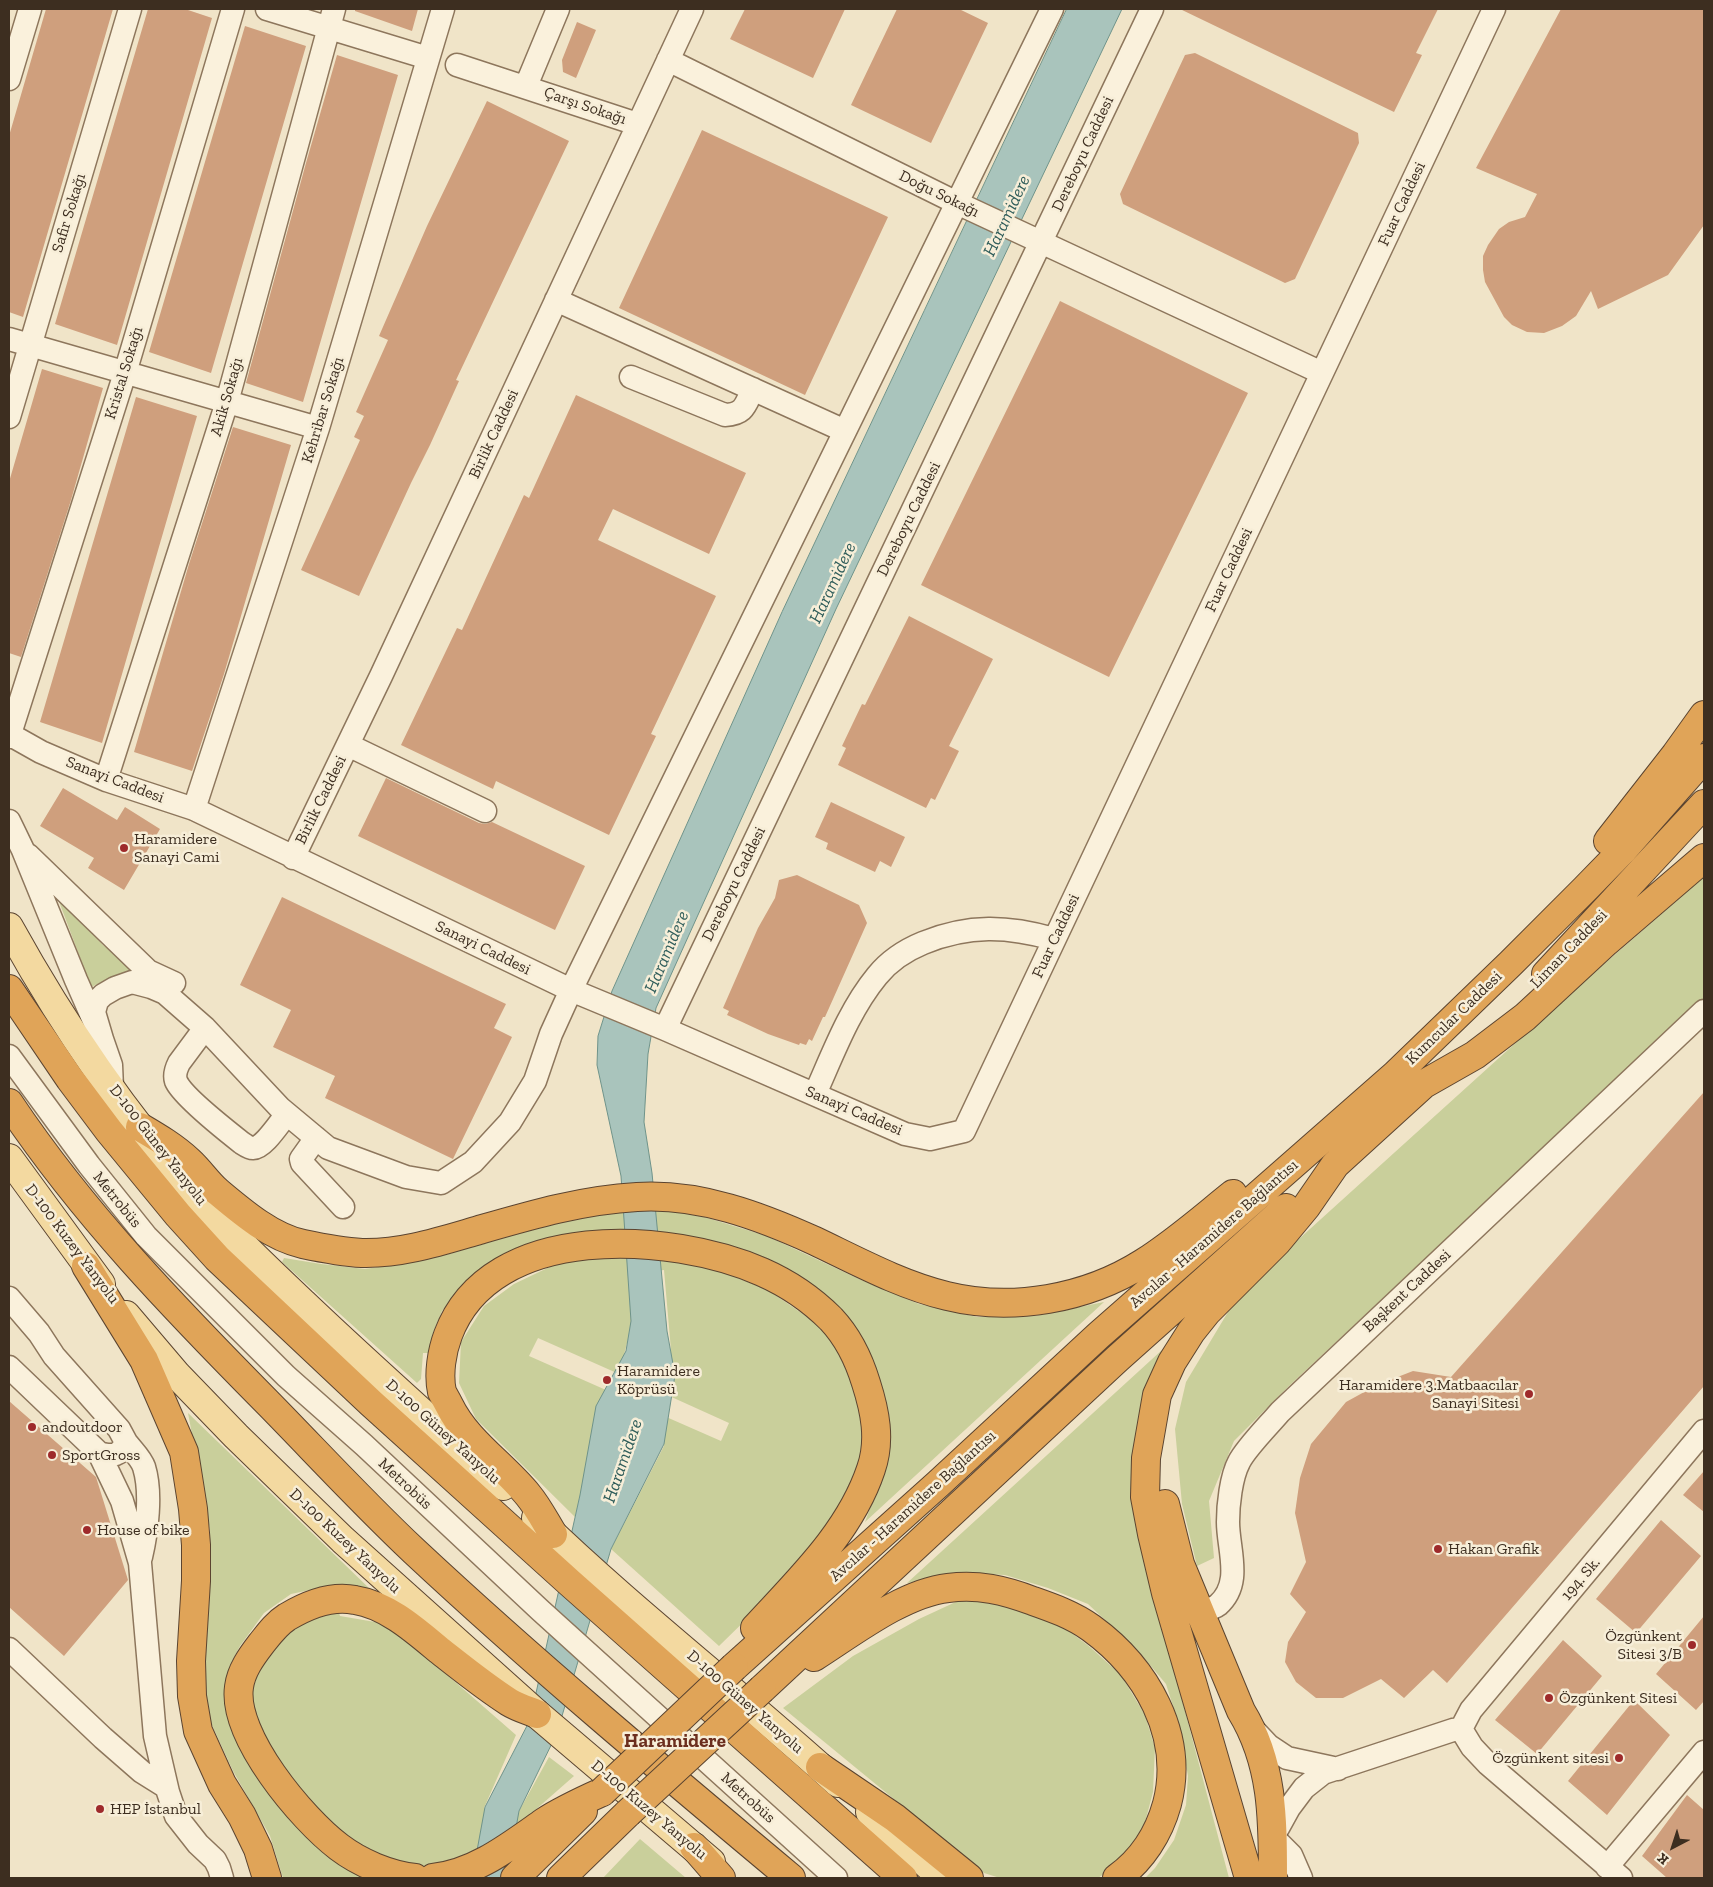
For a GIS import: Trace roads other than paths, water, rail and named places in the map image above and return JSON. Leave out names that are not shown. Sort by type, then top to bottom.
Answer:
[{"type":"highway","points":[[1584,889],[1594,862],[1608,841],[1704,715]]},
{"type":"highway","name":"Liman Caddesi","points":[[1584,889],[1629,843],[1704,758]]},
{"type":"highway","name":"Liman Caddesi","points":[[1424,1084],[1548,973],[1704,804]]},
{"type":"highway","points":[[1249,1878],[1166,1594],[1152,1534],[1145,1497],[1146,1458],[1157,1395],[1172,1362],[1191,1332],[1219,1300],[1277,1242],[1306,1207],[1335,1165],[1424,1084],[1475,1055],[1525,1017],[1606,942],[1704,858]]},
{"type":"highway","name":"Kumcular Caddesi","points":[[1319,1141],[1401,1068],[1511,963],[1584,889]]},
{"type":"highway","points":[[9,989],[70,1079],[109,1132],[178,1215],[217,1258],[371,1403],[541,1557],[903,1878]]},
{"type":"highway","points":[[9,1103],[75,1194],[126,1254],[225,1359],[411,1548],[548,1673],[791,1878]]},
{"type":"highway","points":[[140,1127],[168,1144],[191,1162],[216,1190],[269,1231],[300,1244],[363,1253],[406,1249],[556,1208],[636,1197],[663,1197],[741,1211],[779,1224],[876,1270],[918,1287],[947,1296],[980,1302],[1021,1302],[1051,1298],[1076,1292],[1115,1278],[1141,1264],[1176,1240],[1269,1166],[1319,1141]]},
{"type":"highway","name":"Avcılar - Haramidere Bağlantısı","points":[[515,1878],[602,1792],[734,1667],[938,1484],[1099,1335],[1319,1141]]},
{"type":"highway","name":"Avcılar - Haramidere Bağlantısı","points":[[561,1878],[628,1813],[1117,1359],[1335,1165]]},
{"type":"highway","points":[[553,1534],[529,1495],[466,1430],[453,1414],[442,1392],[441,1370],[446,1342],[454,1321],[466,1302],[484,1284],[513,1266],[560,1249],[634,1243],[708,1254],[734,1262],[763,1272],[790,1287],[812,1303],[836,1327],[850,1345],[863,1374],[876,1424],[877,1440],[874,1458],[858,1499],[847,1519],[813,1564],[754,1629],[739,1650],[734,1667]]},
{"type":"highway","points":[[86,1266],[144,1360],[184,1452],[193,1508],[196,1545],[196,1581],[191,1661],[192,1696],[198,1731],[222,1784],[242,1816],[258,1849],[267,1878]]},
{"type":"highway","points":[[1157,1395],[1165,1511],[1180,1564],[1241,1711],[1251,1727],[1264,1764],[1272,1805],[1273,1878]]},
{"type":"highway","points":[[762,1688],[892,1608],[918,1595],[946,1588],[978,1586],[1023,1597],[1060,1610],[1089,1627],[1110,1643],[1127,1660],[1147,1686],[1166,1728],[1172,1769],[1170,1792],[1164,1812],[1156,1833],[1141,1855],[1117,1878]]},
{"type":"highway","points":[[415,1878],[397,1876],[340,1848],[323,1834],[291,1800],[259,1752],[248,1732],[240,1710],[239,1689],[243,1671],[253,1654],[279,1622],[312,1603],[333,1599],[355,1600],[387,1611],[510,1703],[536,1714]]},
{"type":"highway","points":[[820,1767],[895,1818],[968,1878]]},
{"type":"highway","points":[[433,1878],[444,1877],[492,1858],[545,1821],[577,1803],[602,1792]]},
{"type":"highway","points":[[589,1878],[622,1830],[628,1813]]},
{"type":"highway","points":[[694,1847],[721,1878]]},
{"type":"main road","name":"D-100 Güney Yanyolu","points":[[9,927],[31,967],[140,1127],[193,1192],[236,1239],[358,1356],[506,1489],[553,1534],[820,1767],[942,1878]]},
{"type":"main road","name":"D-100 Kuzey Yanyolu","points":[[9,1158],[86,1266],[177,1375],[249,1450],[343,1540],[536,1714],[729,1878]]},
{"type":"street","points":[[9,79],[30,9]]},
{"type":"street","name":"Safir Sokağı","points":[[9,417],[19,342],[130,9]]},
{"type":"street","name":"Kristal Sokağı","points":[[9,735],[125,373],[233,9]]},
{"type":"street","points":[[267,9],[331,19],[428,58]]},
{"type":"street","name":"Kehribar Sokağı","points":[[194,809],[318,428],[443,9]]},
{"type":"street","name":"Çarşı Sokağı","points":[[558,9],[526,86],[637,124]]},
{"type":"street","name":"Birlik Caddesi","points":[[293,858],[348,745],[692,9]]},
{"type":"street","points":[[102,1040],[94,1012],[96,1001],[115,988],[132,982],[151,987],[165,993],[205,1028],[286,1114],[328,1148],[398,1174],[441,1183],[473,1162],[510,1122],[535,1081],[551,1034],[571,990],[1052,9]]},
{"type":"street","name":"Dereboyu Caddesi","points":[[665,1029],[1152,9]]},
{"type":"street","name":"Fuar Caddesi","points":[[964,1131],[1494,9]]},
{"type":"street","name":"Akik Sokağı","points":[[106,780],[227,402],[331,19]]},
{"type":"street","name":"Doğu Sokağı","points":[[668,60],[957,203],[1322,373]]},
{"type":"street","points":[[457,65],[526,86]]},
{"type":"street","points":[[556,300],[845,431]]},
{"type":"street","points":[[19,342],[318,428]]},
{"type":"street","points":[[631,377],[725,415],[743,410],[753,389]]},
{"type":"street","name":"Sanayi Caddesi","points":[[9,735],[41,752],[106,780],[194,809],[571,990],[905,1134],[930,1139],[964,1131]]},
{"type":"street","points":[[348,745],[485,811]]},
{"type":"street","points":[[9,821],[23,850],[102,1040],[111,1065],[112,1088]]},
{"type":"street","points":[[23,850],[148,971],[173,982],[188,997],[205,1028]]},
{"type":"street","points":[[815,1094],[850,1017],[878,975],[901,954],[928,941],[963,930],[996,928],[1054,939]]},
{"type":"street","name":"Başkent Caddesi","points":[[1200,1611],[1217,1606],[1225,1596],[1233,1580],[1228,1523],[1229,1497],[1239,1462],[1260,1435],[1280,1412],[1704,1011]]},
{"type":"street","points":[[205,1028],[176,1069],[175,1077],[177,1084],[192,1100],[242,1143],[251,1148],[259,1147],[286,1114]]},
{"type":"street","name":"Metrobüs","points":[[9,1056],[88,1165],[146,1236],[286,1376],[540,1610],[836,1878]]},
{"type":"street","points":[[316,1138],[304,1153],[301,1159],[302,1163],[343,1207]]},
{"type":"street","points":[[9,1298],[40,1333],[54,1356],[119,1429],[126,1442],[140,1459],[144,1468],[149,1509],[140,1563]]},
{"type":"street","points":[[9,1367],[99,1453],[122,1501],[140,1563],[155,1736],[166,1787],[176,1816],[198,1844],[215,1860],[222,1878]]},
{"type":"street","name":"194. Sk.","points":[[1461,1730],[1471,1710],[1704,1431]]},
{"type":"street","points":[[99,1453],[109,1456],[117,1455],[123,1449],[126,1442]]},
{"type":"street","points":[[9,1649],[103,1738],[142,1772],[166,1787]]},
{"type":"street","points":[[1251,1727],[1269,1746],[1288,1758],[1338,1769]]},
{"type":"street","points":[[1301,1878],[1291,1855],[1273,1836],[1289,1808],[1304,1788],[1323,1773],[1453,1730],[1461,1730],[1488,1764],[1614,1873],[1704,1752]]},
{"type":"water","points":[[1067,9],[1122,9],[836,609],[656,1008],[648,1054],[644,1122],[652,1173],[667,1331],[675,1375],[664,1444],[611,1549],[557,1733],[519,1811],[507,1878],[472,1878],[485,1807],[530,1720],[580,1495],[596,1406],[626,1351],[631,1321],[621,1176],[597,1065],[598,1036],[612,991],[782,612]]},
{"type":"place","name":"Haramidere Sanayi Cami","points":[[124,848]]},
{"type":"place","name":"Haramidere Köprüsü","points":[[607,1380]]},
{"type":"place","name":"Haramidere 3.Matbaacılar Sanayi Sitesi","points":[[1529,1394]]},
{"type":"place","name":"andoutdoor","points":[[32,1427]]},
{"type":"place","name":"SportGross","points":[[52,1455]]},
{"type":"place","name":"House of bike","points":[[87,1530]]},
{"type":"place","name":"Hakan Grafik","points":[[1438,1549]]},
{"type":"place","name":"Özgünkent Sitesi 3/B","points":[[1692,1645]]},
{"type":"place","name":"Özgünkent Sitesi","points":[[1549,1698]]},
{"type":"place","name":"Özgünkent sitesi","points":[[1619,1758]]},
{"type":"place","name":"HEP İstanbul","points":[[100,1809]]},
{"type":"district","name":"Haramidere","points":[[675,1742]]}]
